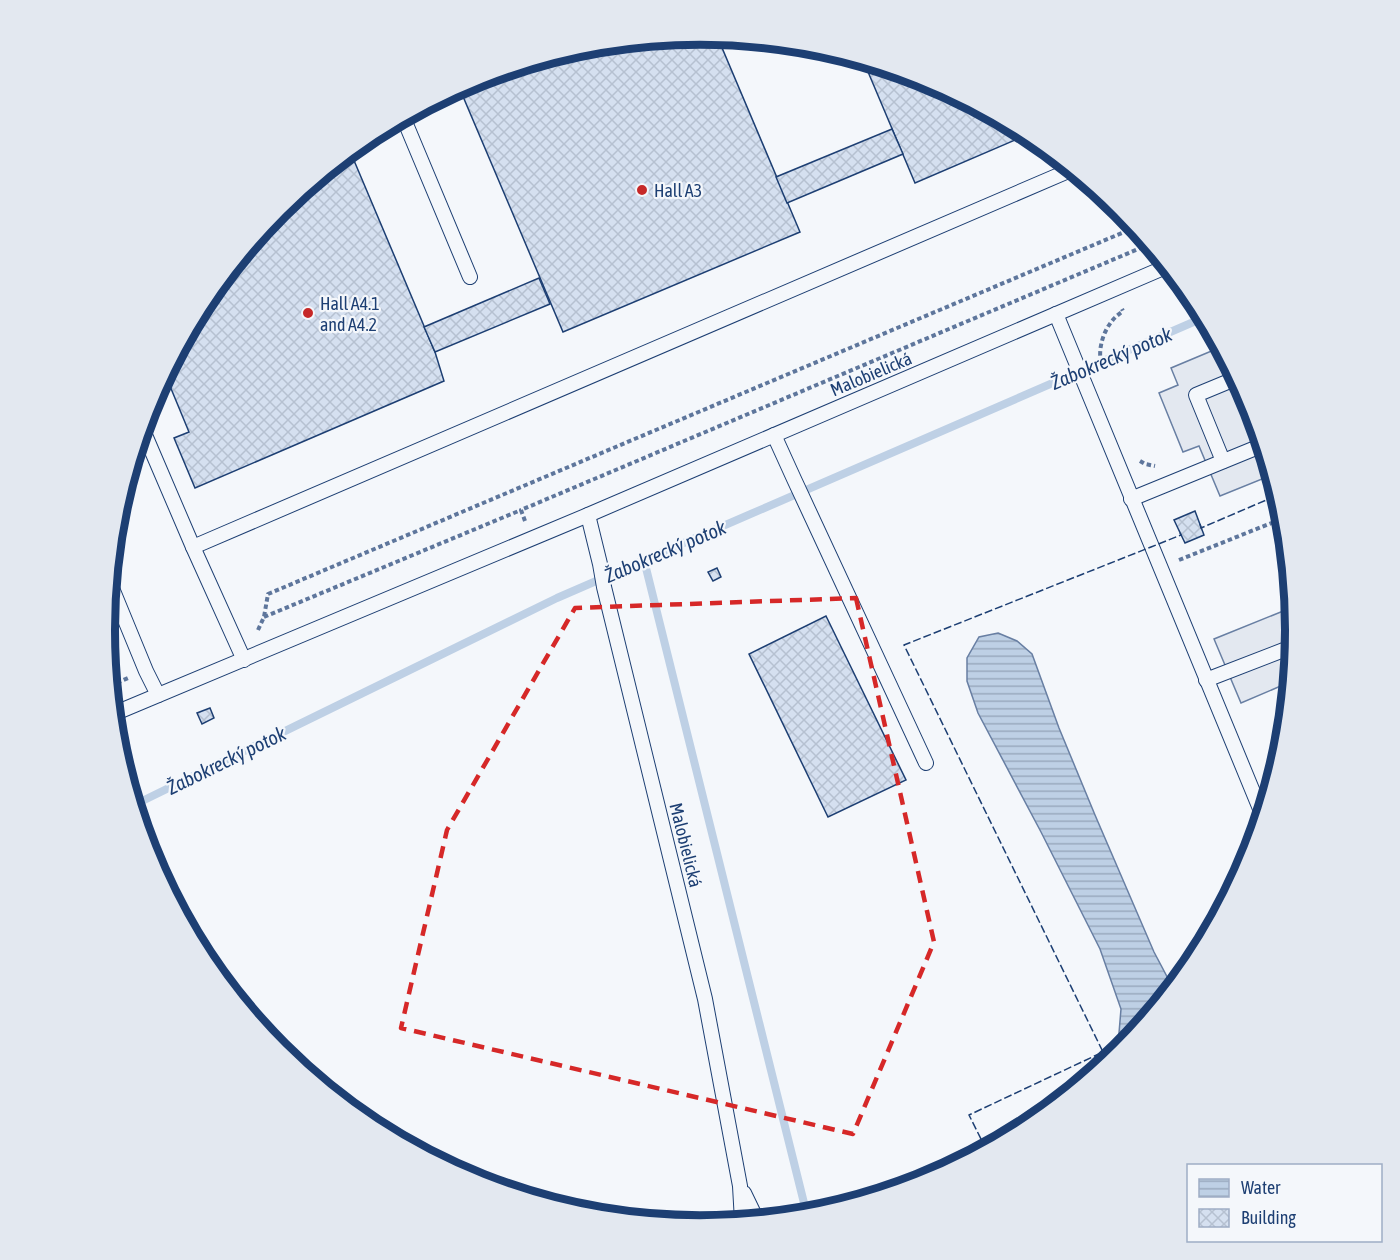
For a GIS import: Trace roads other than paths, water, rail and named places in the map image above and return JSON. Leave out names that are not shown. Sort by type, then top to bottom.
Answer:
[{"type":"lane","points":[[406,124],[470,277]]},
{"type":"lane","points":[[193,547],[1065,173]]},
{"type":"lane","name":"Malobielická","points":[[121,711],[1160,269]]},
{"type":"lane","points":[[1056,314],[1258,804]]},
{"type":"lane","points":[[1224,461],[1196,395],[1229,381]]},
{"type":"lane","points":[[774,435],[926,763]]},
{"type":"lane","points":[[147,440],[244,660]]},
{"type":"lane","points":[[1131,499],[1256,448]]},
{"type":"lane","name":"Malobielická","points":[[588,514],[705,999],[740,1186],[742,1214]]},
{"type":"lane","points":[[116,598],[158,695]]},
{"type":"lane","points":[[1206,680],[1284,650]]},
{"type":"lane","name":"Malobielická","points":[[740,1186],[753,1212]]},
{"type":"water","points":[[998,633],[1017,641],[1032,654],[1059,728],[1095,815],[1154,952],[1169,980],[1118,1039],[1121,1009],[1100,949],[978,713],[967,681],[967,658],[979,637]]},
{"type":"waterway","name":"Žabokrecký potok","points":[[141,802],[557,598],[1196,321]]},
{"type":"waterway","points":[[644,560],[805,1205]]},
{"type":"place","name":"Hall A3","points":[[642,190]]},
{"type":"place","name":"Hall A4.1 and A4.2","points":[[308,313]]}]
